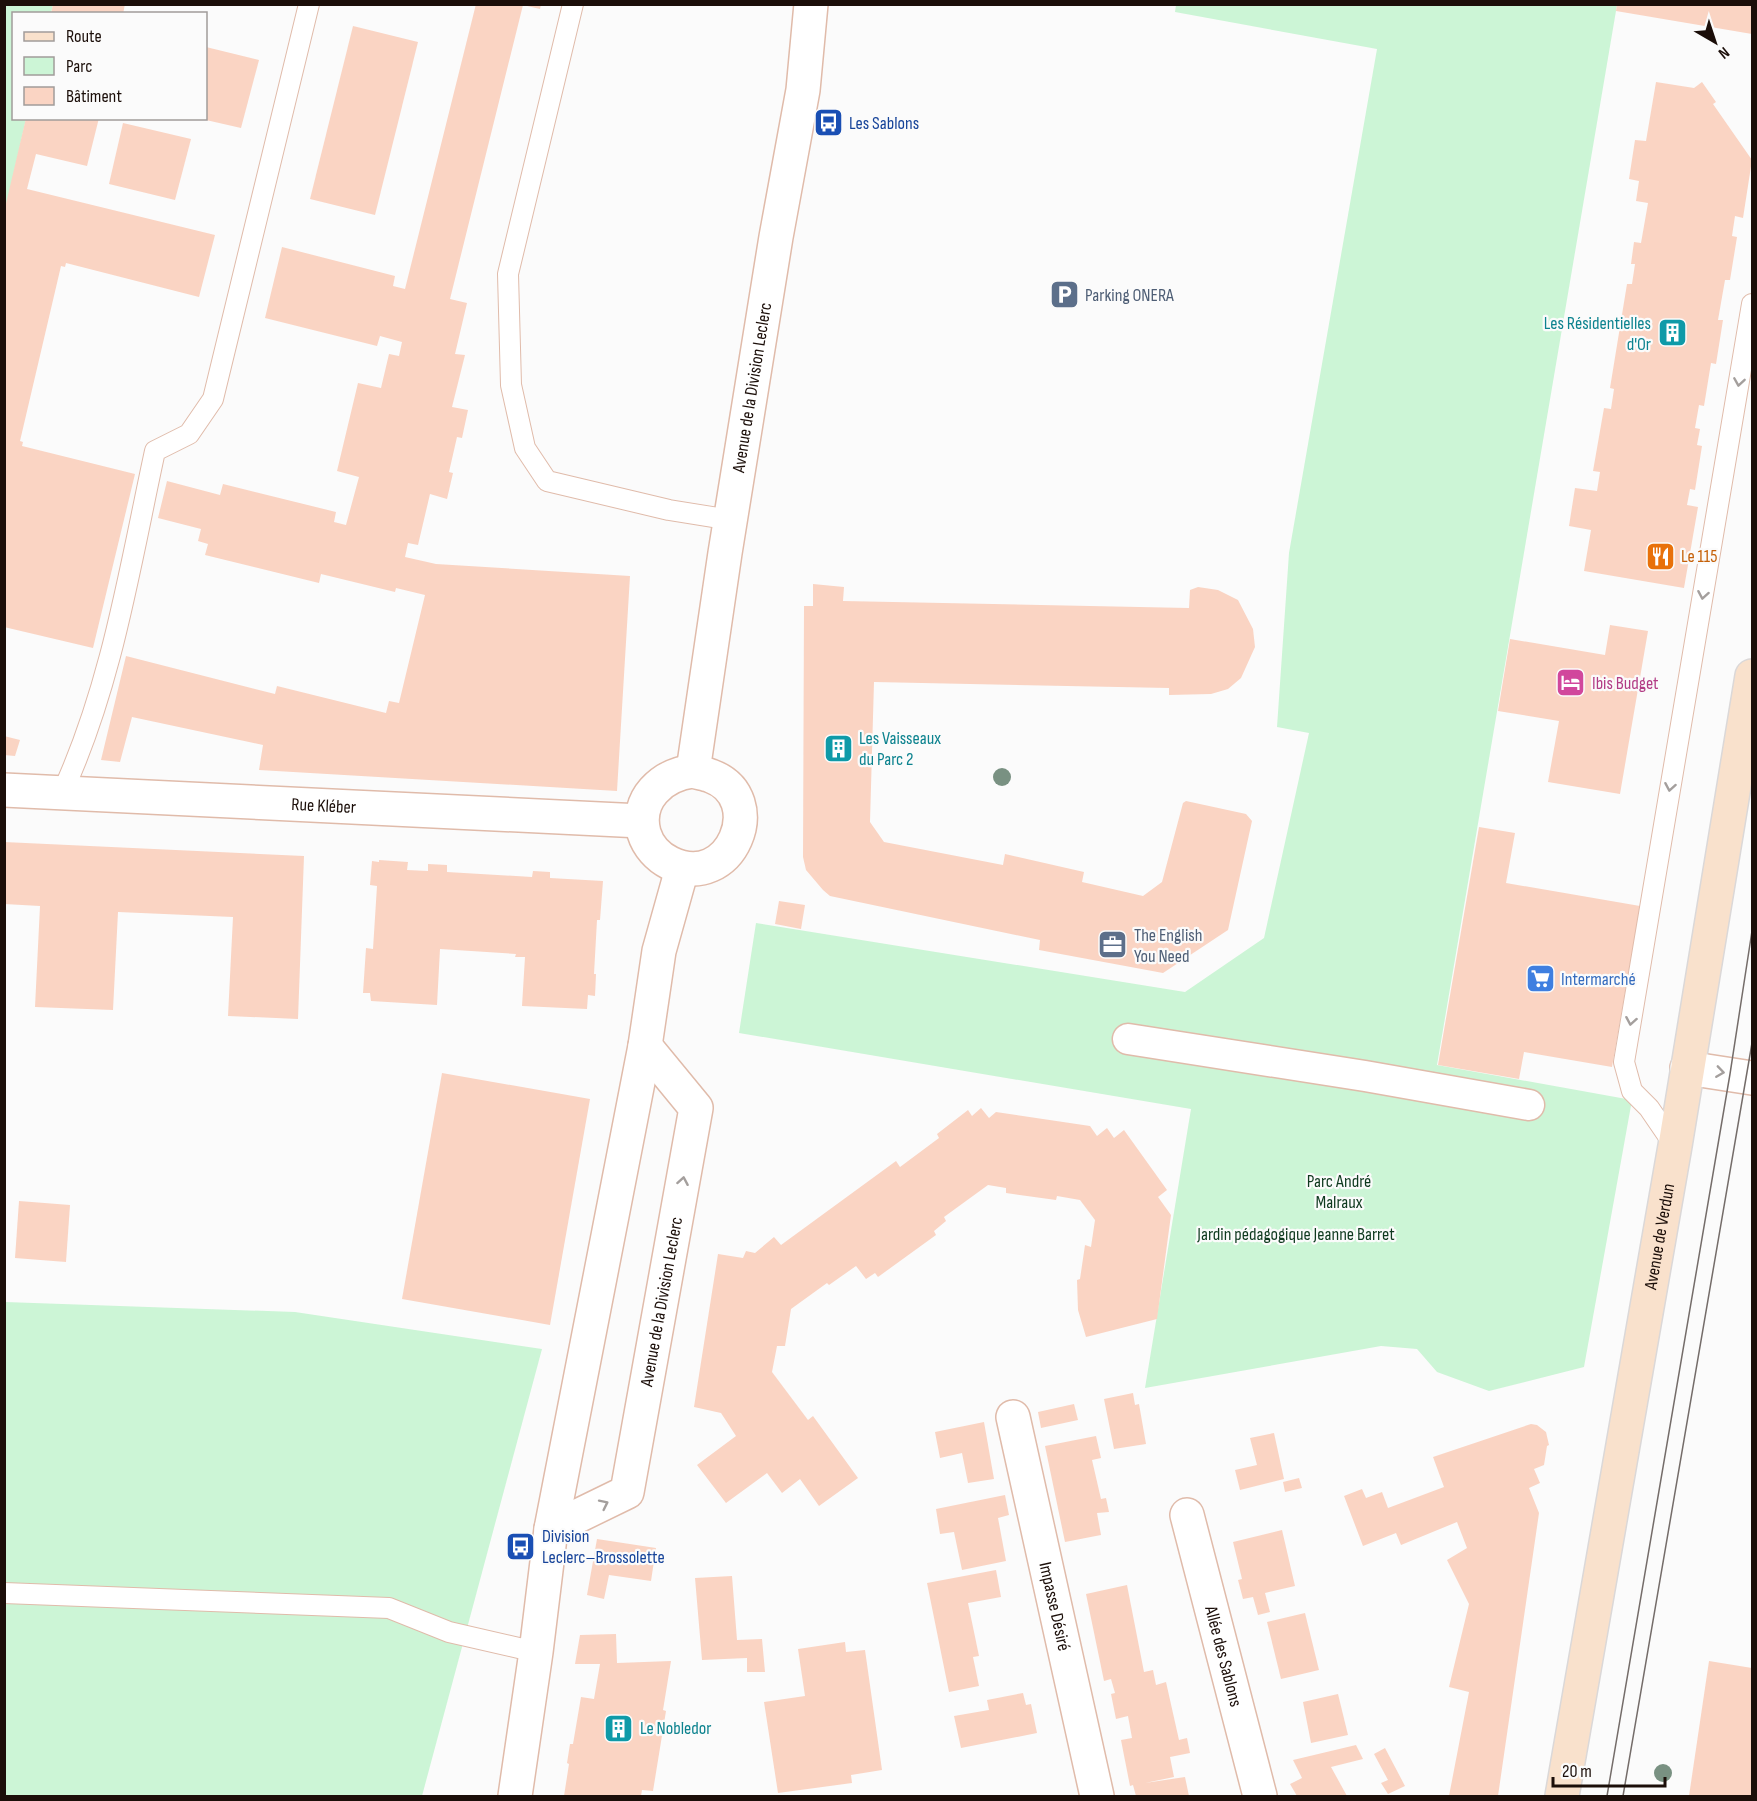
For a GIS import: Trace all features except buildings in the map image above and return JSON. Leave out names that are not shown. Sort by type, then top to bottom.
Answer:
[{"type":"main road","name":"Avenue de Verdun","points":[[1562,1797],[1675,1146],[1752,676]]},
{"type":"street","name":"Avenue de la Division Leclerc","points":[[693,771],[776,237],[803,90],[811,4]]},
{"type":"street","points":[[693,771],[713,776],[729,789],[738,805],[741,825],[734,844],[724,858],[706,867],[682,868],[660,858],[647,840],[641,821],[648,799],[659,783],[678,773],[693,771]]},
{"type":"street","name":"Rue Kléber","points":[[4,790],[641,821]]},
{"type":"street","points":[[515,1797],[551,1529],[645,1046],[659,951],[682,868]]},
{"type":"street","points":[[1128,1039],[1365,1076],[1529,1105]]},
{"type":"street","name":"Avenue de la Division Leclerc","points":[[551,1529],[627,1492],[696,1108],[645,1046]]},
{"type":"street","points":[[1687,1068],[1752,1077]]},
{"type":"street","name":"Impasse Désiré","points":[[1013,1417],[1097,1797]]},
{"type":"street","name":"Allée des Sablons","points":[[1187,1515],[1260,1797]]},
{"type":"street","points":[[508,1797],[520,1755]]},
{"type":"lane","points":[[62,793],[77,759],[104,680],[155,451],[189,434],[213,399],[309,4]]},
{"type":"lane","points":[[573,4],[508,273],[511,386],[525,448],[548,481],[669,510],[731,520]]},
{"type":"lane","points":[[1675,1146],[1649,1108],[1632,1091],[1624,1062],[1752,304]]},
{"type":"lane","points":[[4,1593],[389,1608],[449,1632],[536,1652]]},
{"type":"green space","points":[[5,5],[53,5],[51,12],[12,12],[12,120],[26,120],[5,212]]},
{"type":"green space","name":"Parc André Malraux","points":[[1176,5],[1617,5],[1437,1065],[1632,1100],[1584,1367],[1489,1391],[1437,1372],[1417,1349],[1381,1346],[1145,1388],[1191,1109],[739,1033],[756,923],[1185,992],[1264,938],[1309,733],[1277,727],[1289,553],[1377,49],[1175,12]]},
{"type":"green space","points":[[5,1302],[295,1312],[542,1349],[422,1796],[5,1796]]},
{"type":"tram line","points":[[1607,1796],[1730,1074],[1752,931]]},
{"type":"tram line","points":[[1623,1796],[1752,1043]]},
{"type":"place","name":"Les Sablons","points":[[828,123]]},
{"type":"place","name":"Parking ONERA","points":[[1064,295]]},
{"type":"place","name":"Les Résidentielles d'Or","points":[[1672,333]]},
{"type":"place","name":"Le 115","points":[[1660,556]]},
{"type":"place","name":"Ibis Budget","points":[[1571,683]]},
{"type":"place","name":"Les Vaisseaux du Parc 2","points":[[838,748]]},
{"type":"place","name":"The English You Need","points":[[1113,945]]},
{"type":"place","name":"Intermarché","points":[[1540,979]]},
{"type":"place","name":"Division Leclerc–Brossolette","points":[[521,1546]]},
{"type":"place","name":"Le Nobledor","points":[[619,1728]]},
{"type":"park label","name":"Jardin pédagogique Jeanne Barret","points":[[1296,1234]]}]
